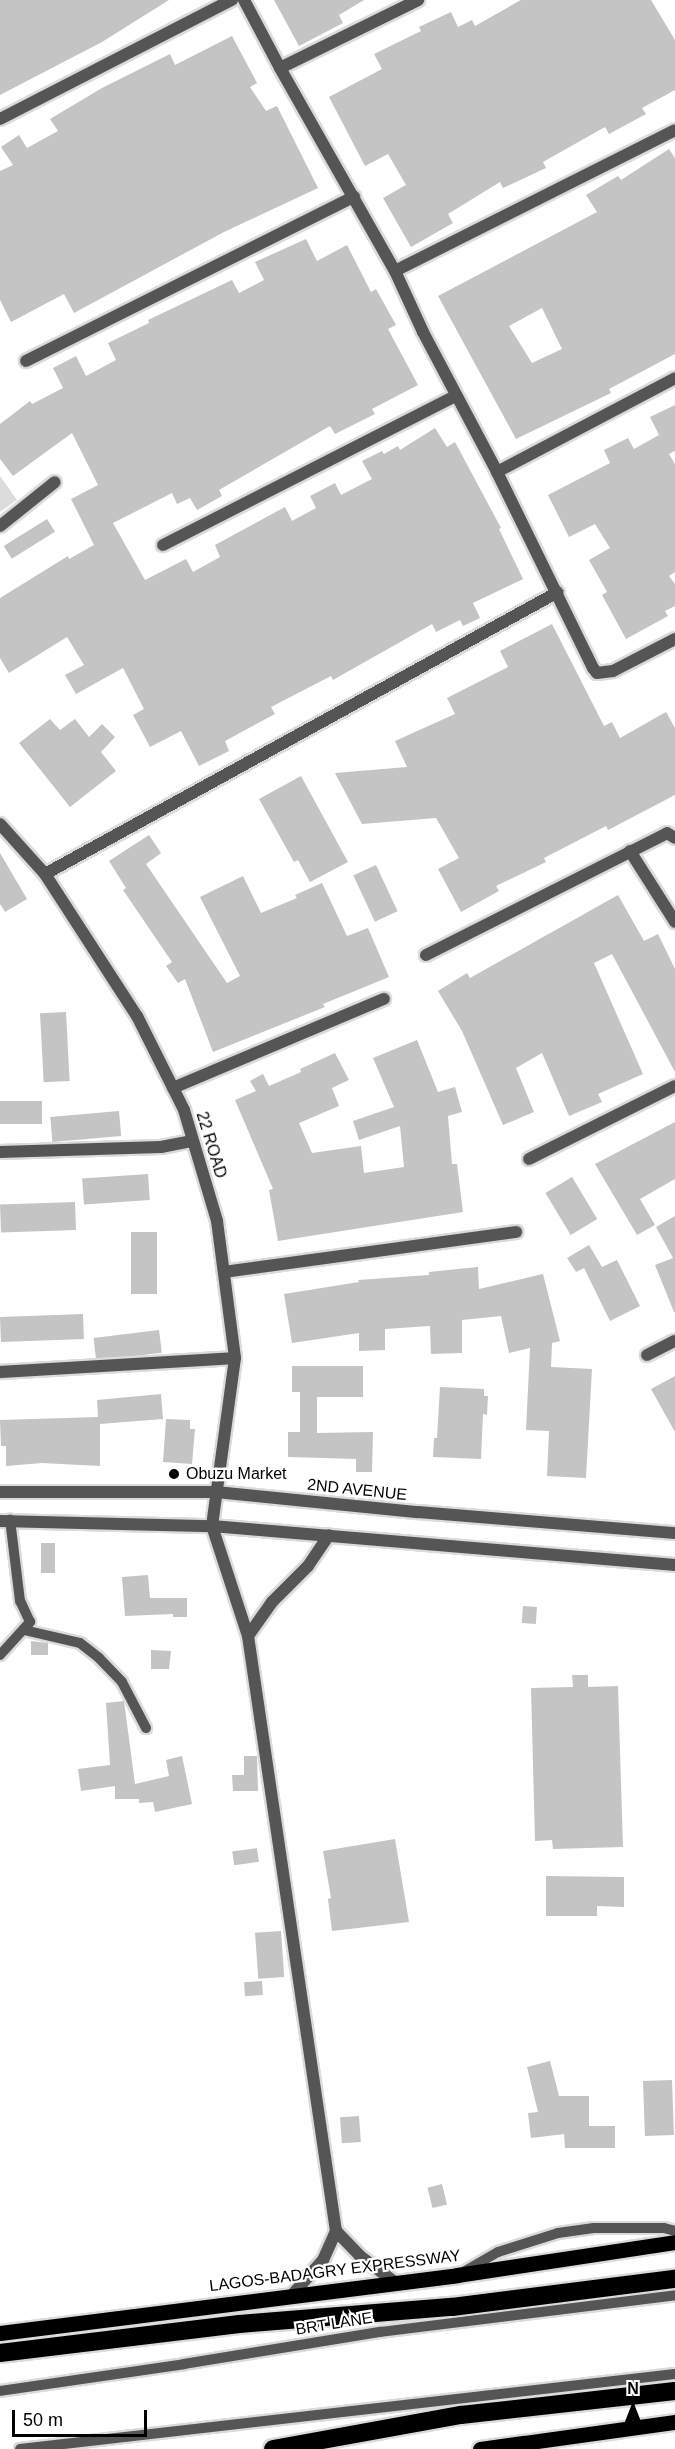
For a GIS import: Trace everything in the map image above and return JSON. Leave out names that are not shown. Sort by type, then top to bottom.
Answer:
[{"type":"highway","points":[[0,2353],[239,2324],[452,2307],[675,2279]]},
{"type":"highway","points":[[273,2449],[461,2415],[675,2391]]},
{"type":"main road","name":"LAGOS-BADAGRY EXPRESSWAY","points":[[0,2333],[457,2276],[675,2242]]},
{"type":"main road","points":[[480,2449],[531,2446],[675,2422]]},
{"type":"street","points":[[0,119],[232,0]]},
{"type":"street","points":[[244,0],[395,271],[597,673],[613,671],[675,639]]},
{"type":"street","points":[[280,68],[418,0]]},
{"type":"street","points":[[395,271],[675,130]]},
{"type":"street","points":[[26,361],[354,197]]},
{"type":"street","points":[[497,472],[675,378]]},
{"type":"street","points":[[163,545],[456,396]]},
{"type":"street","points":[[0,526],[55,482]]},
{"type":"street","points":[[45,874],[558,592]]},
{"type":"street","name":"22 ROAD","points":[[0,824],[45,874],[137,1016],[184,1110],[218,1221],[234,1358],[212,1526]]},
{"type":"street","points":[[426,955],[667,833],[675,838]]},
{"type":"street","points":[[630,851],[675,922]]},
{"type":"street","points":[[173,1088],[384,999]]},
{"type":"street","points":[[529,1159],[675,1086]]},
{"type":"street","points":[[0,1152],[161,1147],[192,1141]]},
{"type":"street","points":[[224,1272],[516,1232]]},
{"type":"street","points":[[647,1355],[675,1341]]},
{"type":"street","points":[[0,1372],[234,1358]]},
{"type":"street","name":"2ND AVENUE","points":[[0,1492],[216,1492],[418,1512],[675,1533]]},
{"type":"street","points":[[5,1521],[212,1526],[675,1565]]},
{"type":"street","points":[[212,1526],[248,1636],[336,2231],[322,2260],[292,2295]]},
{"type":"street","points":[[248,1636],[272,1602],[308,1566],[328,1535]]},
{"type":"street","points":[[336,2231],[360,2256],[396,2283]]},
{"type":"lane","points":[[0,1655],[30,1622],[20,1601],[5,1521]]},
{"type":"lane","points":[[24,1630],[80,1643],[99,1658],[122,1683],[146,1728]]},
{"type":"lane","points":[[457,2276],[498,2252],[558,2233],[594,2228],[664,2228],[675,2231]]},
{"type":"lane","name":"BRT LANE","points":[[0,2391],[380,2332],[675,2295]]},
{"type":"lane","points":[[20,2449],[675,2374]]},
{"type":"shaded area","points":[[0,476],[17,500],[0,512]]},
{"type":"building","points":[[0,0],[169,0],[102,42],[0,95]]},
{"type":"building","points":[[274,0],[364,0],[339,15],[343,23],[299,46]]},
{"type":"building","points":[[521,0],[651,0],[675,40],[675,90],[642,108],[646,114],[609,134],[605,127],[543,162],[546,168],[503,188],[500,182],[448,214],[453,223],[411,247],[383,198],[406,185],[388,154],[365,166],[329,97],[382,69],[374,54],[421,31],[419,27],[451,12],[458,27],[472,20],[475,26]]},
{"type":"building","points":[[232,36],[257,83],[250,87],[266,111],[277,106],[318,188],[224,232],[74,313],[64,294],[11,322],[0,300],[0,171],[13,165],[1,147],[19,135],[27,148],[58,131],[50,119],[102,88],[170,54],[175,65]]},
{"type":"building","points":[[669,149],[675,158],[675,354],[609,389],[611,393],[516,439],[438,296],[597,212],[586,195],[618,176],[621,180]],"holes":[[[542,308],[562,349],[532,363],[509,326]]]},
{"type":"building","points":[[306,239],[317,261],[347,245],[371,292],[376,289],[396,325],[388,329],[418,385],[372,409],[375,414],[335,434],[330,426],[219,490],[222,496],[197,510],[190,498],[177,504],[172,493],[113,523],[145,580],[186,559],[193,572],[220,557],[215,545],[285,507],[292,521],[316,508],[310,496],[335,483],[341,495],[372,479],[362,461],[382,451],[384,454],[398,446],[400,450],[435,428],[447,447],[455,442],[501,528],[499,529],[523,579],[473,603],[480,618],[463,626],[460,620],[436,632],[432,624],[333,680],[331,676],[271,707],[275,714],[225,741],[229,751],[199,766],[181,731],[150,747],[133,715],[144,709],[123,668],[76,694],[65,675],[84,665],[67,637],[9,673],[0,658],[0,598],[68,556],[69,559],[94,545],[71,499],[98,485],[72,433],[13,476],[0,459],[0,424],[30,401],[32,404],[63,388],[53,368],[76,356],[86,376],[116,360],[108,343],[149,323],[148,320],[232,280],[239,293],[264,280],[255,262]]},
{"type":"building","points":[[675,405],[675,451],[669,454],[675,464],[675,572],[669,576],[675,584],[675,606],[665,611],[668,616],[626,639],[602,595],[607,592],[589,560],[610,548],[595,524],[569,537],[548,495],[610,463],[604,450],[628,438],[634,449],[659,435],[650,417]]},
{"type":"building","points":[[47,519],[55,532],[12,559],[4,546]]},
{"type":"building","points":[[552,624],[604,726],[612,722],[620,738],[666,712],[675,728],[675,795],[608,830],[606,826],[544,858],[546,862],[496,886],[499,891],[461,912],[438,869],[459,858],[436,818],[362,824],[335,773],[407,767],[395,741],[455,714],[447,698],[508,667],[500,651]]},
{"type":"building","points":[[50,719],[60,730],[75,719],[89,737],[102,724],[115,737],[101,752],[116,771],[70,807],[19,743]]},
{"type":"building","points":[[301,776],[348,862],[310,882],[298,860],[294,862],[259,799]]},
{"type":"building","points":[[149,835],[161,853],[146,864],[227,983],[240,976],[200,897],[243,876],[261,913],[297,898],[295,895],[322,883],[347,936],[368,928],[389,977],[323,1004],[325,1007],[213,1052],[185,979],[178,983],[166,966],[172,962],[123,890],[126,888],[109,861]]},
{"type":"building","points":[[0,853],[27,899],[5,912],[0,904]]},
{"type":"building","points":[[376,865],[398,911],[375,922],[353,876]]},
{"type":"building","points":[[618,895],[644,941],[658,934],[675,969],[675,1072],[612,954],[594,963],[643,1074],[598,1094],[602,1102],[569,1116],[542,1053],[516,1068],[534,1112],[503,1125],[462,1031],[438,991],[467,973],[470,978]]},
{"type":"building","points":[[66,1012],[70,1081],[44,1082],[40,1013]]},
{"type":"building","points":[[417,1040],[438,1092],[455,1087],[462,1112],[448,1116],[452,1164],[457,1164],[463,1212],[278,1241],[269,1190],[273,1189],[235,1100],[256,1091],[250,1081],[263,1074],[269,1086],[335,1053],[349,1080],[332,1088],[339,1106],[299,1123],[312,1153],[361,1146],[364,1173],[404,1167],[400,1126],[359,1140],[353,1121],[394,1107],[373,1058]]},
{"type":"building","points":[[0,1101],[42,1101],[42,1124],[0,1124]]},
{"type":"building","points":[[119,1111],[121,1136],[52,1142],[50,1117]]},
{"type":"building","points":[[675,1122],[675,1179],[640,1199],[655,1225],[637,1235],[595,1164]]},
{"type":"building","points":[[148,1174],[150,1200],[84,1205],[82,1179]]},
{"type":"building","points":[[572,1177],[597,1219],[571,1235],[545,1193]]},
{"type":"building","points":[[75,1202],[76,1230],[1,1233],[0,1205]]},
{"type":"building","points":[[675,1216],[674,1312],[655,1265],[673,1258],[656,1227]]},
{"type":"building","points":[[131,1232],[157,1232],[157,1294],[131,1294]]},
{"type":"building","points":[[589,1245],[602,1267],[617,1260],[640,1306],[610,1321],[584,1268],[576,1272],[567,1258]]},
{"type":"building","points":[[478,1267],[479,1289],[543,1274],[560,1341],[552,1343],[551,1367],[592,1369],[586,1478],[547,1476],[549,1431],[526,1430],[530,1348],[509,1353],[501,1316],[462,1320],[462,1353],[431,1354],[430,1326],[385,1329],[385,1350],[359,1351],[359,1333],[292,1343],[284,1294],[359,1282],[358,1280],[429,1275],[429,1272]]},
{"type":"building","points":[[83,1314],[84,1339],[1,1342],[0,1317]]},
{"type":"building","points":[[159,1330],[162,1353],[96,1361],[93,1338]]},
{"type":"building","points":[[292,1366],[363,1366],[363,1397],[317,1397],[317,1433],[373,1432],[372,1472],[356,1472],[356,1459],[288,1457],[288,1432],[300,1432],[300,1392],[292,1392]]},
{"type":"building","points":[[675,1376],[675,1432],[651,1389]]},
{"type":"building","points":[[440,1387],[484,1389],[484,1396],[488,1396],[487,1415],[483,1414],[481,1459],[433,1457],[434,1438],[437,1438]]},
{"type":"building","points":[[161,1394],[163,1419],[100,1424],[100,1466],[42,1463],[6,1466],[6,1446],[1,1446],[0,1420],[98,1417],[97,1400]]},
{"type":"building","points":[[166,1419],[190,1420],[190,1429],[195,1429],[192,1464],[163,1462]]},
{"type":"building","points":[[41,1543],[55,1543],[55,1573],[41,1573]]},
{"type":"building","points":[[148,1575],[150,1598],[187,1598],[187,1617],[173,1617],[173,1614],[125,1616],[122,1577]]},
{"type":"building","points":[[523,1606],[537,1607],[536,1624],[522,1623]]},
{"type":"building","points":[[31,1641],[48,1643],[48,1655],[31,1655]]},
{"type":"building","points":[[151,1650],[171,1651],[169,1669],[151,1669]]},
{"type":"building","points":[[572,1675],[588,1675],[588,1687],[618,1686],[623,1847],[553,1849],[552,1840],[535,1841],[531,1688],[573,1687]]},
{"type":"building","points":[[124,1701],[135,1784],[169,1776],[166,1760],[182,1756],[192,1804],[155,1812],[153,1802],[139,1803],[139,1799],[115,1799],[115,1786],[81,1791],[78,1769],[110,1765],[106,1703]]},
{"type":"building","points":[[244,1756],[257,1756],[258,1791],[233,1791],[232,1775],[244,1775]]},
{"type":"building","points":[[395,1839],[409,1922],[332,1931],[328,1899],[331,1898],[323,1851]]},
{"type":"building","points":[[257,1848],[259,1862],[234,1865],[232,1851]]},
{"type":"building","points":[[546,1876],[624,1877],[624,1907],[597,1906],[597,1916],[546,1916]]},
{"type":"building","points":[[281,1931],[284,1977],[258,1979],[255,1933]]},
{"type":"building","points":[[262,1981],[263,1995],[245,1996],[244,1982]]},
{"type":"building","points":[[550,2061],[559,2096],[589,2096],[589,2126],[615,2126],[615,2148],[565,2148],[564,2134],[531,2138],[528,2113],[538,2112],[527,2067]]},
{"type":"building","points":[[672,2080],[674,2135],[645,2136],[643,2081]]},
{"type":"building","points":[[359,2116],[361,2142],[342,2143],[340,2117]]},
{"type":"building","points":[[442,2184],[447,2204],[433,2208],[427,2188]]},
{"type":"place","name":"Obuzu Market","points":[[174,1474]]}]
